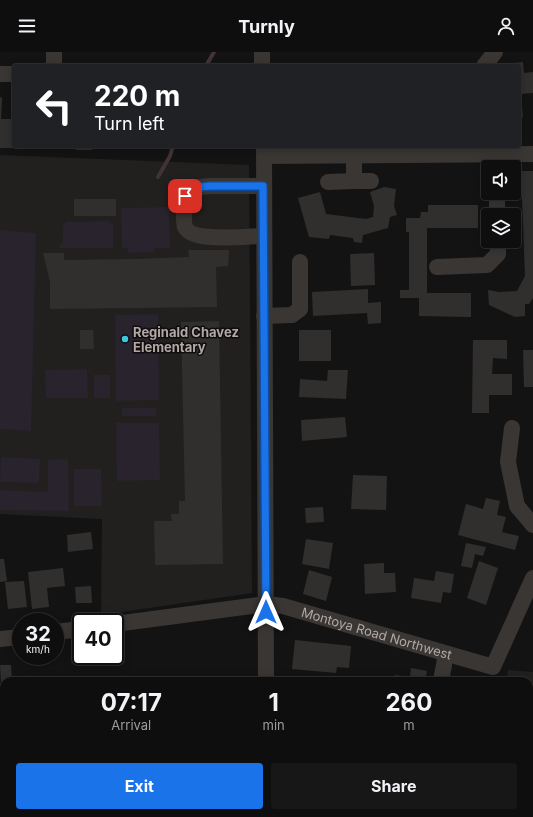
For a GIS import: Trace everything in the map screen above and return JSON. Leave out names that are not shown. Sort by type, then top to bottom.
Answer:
[{"type":"street","points":[[54,52],[54,64]]},
{"type":"street","points":[[262,52],[262,64]]},
{"type":"street","points":[[486,64],[496,52]]},
{"type":"street","points":[[0,74],[12,74]]},
{"type":"street","points":[[266,677],[263,236],[264,151],[354,156],[478,151],[495,160]]},
{"type":"street","points":[[502,160],[533,154]]},
{"type":"street","points":[[354,156],[354,181]]},
{"type":"street","points":[[328,182],[371,181]]},
{"type":"street","points":[[263,186],[210,186],[192,188],[185,196],[183,213],[185,227],[190,233],[205,237],[263,236]]},
{"type":"street","points":[[437,267],[487,266],[498,254],[498,248]]},
{"type":"street","points":[[264,316],[292,316],[300,308],[300,262]]},
{"type":"street","points":[[512,428],[508,462],[517,506],[533,525]]},
{"type":"street","name":"Montoya Road Northwest","points":[[124,623],[266,604],[297,609],[493,668],[533,578]]},
{"type":"street","points":[[0,639],[12,637]]},
{"type":"street","points":[[442,677],[446,654]]},
{"type":"shaded area","name":"Reginald Chavez Elementary","points":[[0,155],[249,165],[252,593],[115,613],[101,613],[102,519],[0,514]]},
{"type":"shaded area","points":[[169,207],[170,248],[154,248],[154,252],[128,253],[128,248],[122,248],[121,208]]},
{"type":"shaded area","points":[[109,221],[113,224],[113,248],[60,248],[60,244],[63,243],[63,226],[66,222]]},
{"type":"shaded area","points":[[0,230],[36,233],[31,431],[0,429]]},
{"type":"shaded area","points":[[158,314],[159,400],[116,401],[115,315]]},
{"type":"shaded area","points":[[87,369],[88,398],[46,398],[45,370]]},
{"type":"shaded area","points":[[94,375],[110,375],[110,398],[94,398]]},
{"type":"shaded area","points":[[122,408],[156,408],[156,416],[122,416]]},
{"type":"shaded area","points":[[116,423],[159,423],[160,480],[117,481]]},
{"type":"shaded area","points":[[1,457],[40,459],[39,483],[0,482]]},
{"type":"shaded area","points":[[68,459],[69,511],[0,510],[0,490],[48,492],[48,460]]},
{"type":"shaded area","points":[[74,469],[101,469],[102,506],[74,506]]},
{"type":"shaded area","points":[[508,670],[533,672],[533,677],[507,677]]},
{"type":"building","points":[[523,62],[524,73],[533,72],[533,93],[521,94],[521,64],[514,63]]},
{"type":"building","points":[[521,94],[523,117],[521,118]]},
{"type":"building","points":[[0,97],[2,98],[1,119],[12,119],[12,148],[0,148]]},
{"type":"building","points":[[76,148],[92,148],[92,150],[76,150]]},
{"type":"building","points":[[521,171],[533,171],[533,298],[529,304],[525,304],[525,316],[515,317],[489,305],[488,290],[499,292],[517,291],[525,276]]},
{"type":"building","points":[[384,187],[396,189],[394,206],[397,215],[390,217],[388,228],[363,235],[362,243],[354,242],[353,238],[330,235],[329,239],[309,237],[298,198],[320,192],[326,214],[366,219],[373,217],[374,206],[370,192]]},
{"type":"building","points":[[74,199],[116,199],[116,216],[74,216]]},
{"type":"building","points":[[428,205],[478,205],[478,228],[427,228],[427,293],[471,293],[471,317],[419,316],[419,298],[400,298],[400,290],[409,290],[409,232],[406,232],[406,218],[420,218],[421,212],[428,212]]},
{"type":"building","points":[[188,250],[229,250],[228,266],[216,267],[217,307],[50,309],[50,282],[43,253],[64,253],[64,260],[134,259],[189,257]]},
{"type":"building","points":[[374,253],[375,285],[351,286],[350,254]]},
{"type":"building","points":[[368,289],[368,303],[381,302],[381,323],[368,324],[367,313],[313,316],[312,292]]},
{"type":"building","points":[[219,321],[223,564],[155,565],[154,521],[172,521],[171,514],[179,514],[179,501],[185,501],[181,322]]},
{"type":"building","points":[[80,330],[93,330],[94,349],[80,349]]},
{"type":"building","points":[[299,330],[331,330],[331,361],[299,361]]},
{"type":"building","points":[[473,340],[507,340],[507,359],[493,358],[492,374],[512,374],[512,395],[489,395],[489,413],[472,413]]},
{"type":"building","points":[[523,350],[533,350],[533,387],[524,387]]},
{"type":"building","points":[[328,370],[348,370],[346,399],[299,397],[300,379],[327,381]]},
{"type":"building","points":[[345,417],[347,437],[302,441],[301,420]]},
{"type":"building","points":[[353,475],[387,476],[386,510],[351,509]]},
{"type":"building","points":[[486,498],[500,501],[497,515],[506,517],[502,532],[519,536],[515,550],[458,535],[466,504],[483,509]]},
{"type":"building","points":[[323,507],[324,522],[306,523],[305,508]]},
{"type":"building","points":[[91,532],[93,549],[68,552],[67,535]]},
{"type":"building","points":[[306,539],[333,543],[329,569],[302,564]]},
{"type":"building","points":[[466,543],[486,547],[483,556],[475,554],[472,568],[461,566]]},
{"type":"building","points":[[0,559],[4,559],[7,581],[0,582]]},
{"type":"building","points":[[479,561],[498,568],[486,605],[467,598]]},
{"type":"building","points":[[384,563],[384,573],[395,573],[396,592],[365,594],[364,564]]},
{"type":"building","points":[[63,568],[65,586],[47,588],[49,607],[32,609],[28,572]]},
{"type":"building","points":[[309,570],[332,577],[326,601],[303,594]]},
{"type":"building","points":[[436,571],[454,574],[451,593],[443,592],[441,603],[411,598],[414,578],[434,581]]},
{"type":"building","points":[[24,581],[27,607],[8,609],[5,582]]},
{"type":"building","points":[[91,586],[92,603],[76,603],[75,587]]},
{"type":"building","points":[[295,640],[351,646],[349,668],[337,667],[336,673],[292,669]]},
{"type":"building","points":[[0,665],[11,665],[12,677],[1,677]]},
{"type":"building","points":[[411,668],[427,671],[426,677],[410,677]]},
{"type":"building","points":[[395,675],[410,677],[395,677]]},
{"type":"waterway","points":[[207,64],[214,52]]},
{"type":"waterway","points":[[158,177],[170,156],[172,148]]},
{"type":"place","name":"Reginald Chavez Elementary","points":[[125,339]]},
{"type":"route","points":[[185,196],[192,188],[210,186],[263,186],[266,612]]}]
